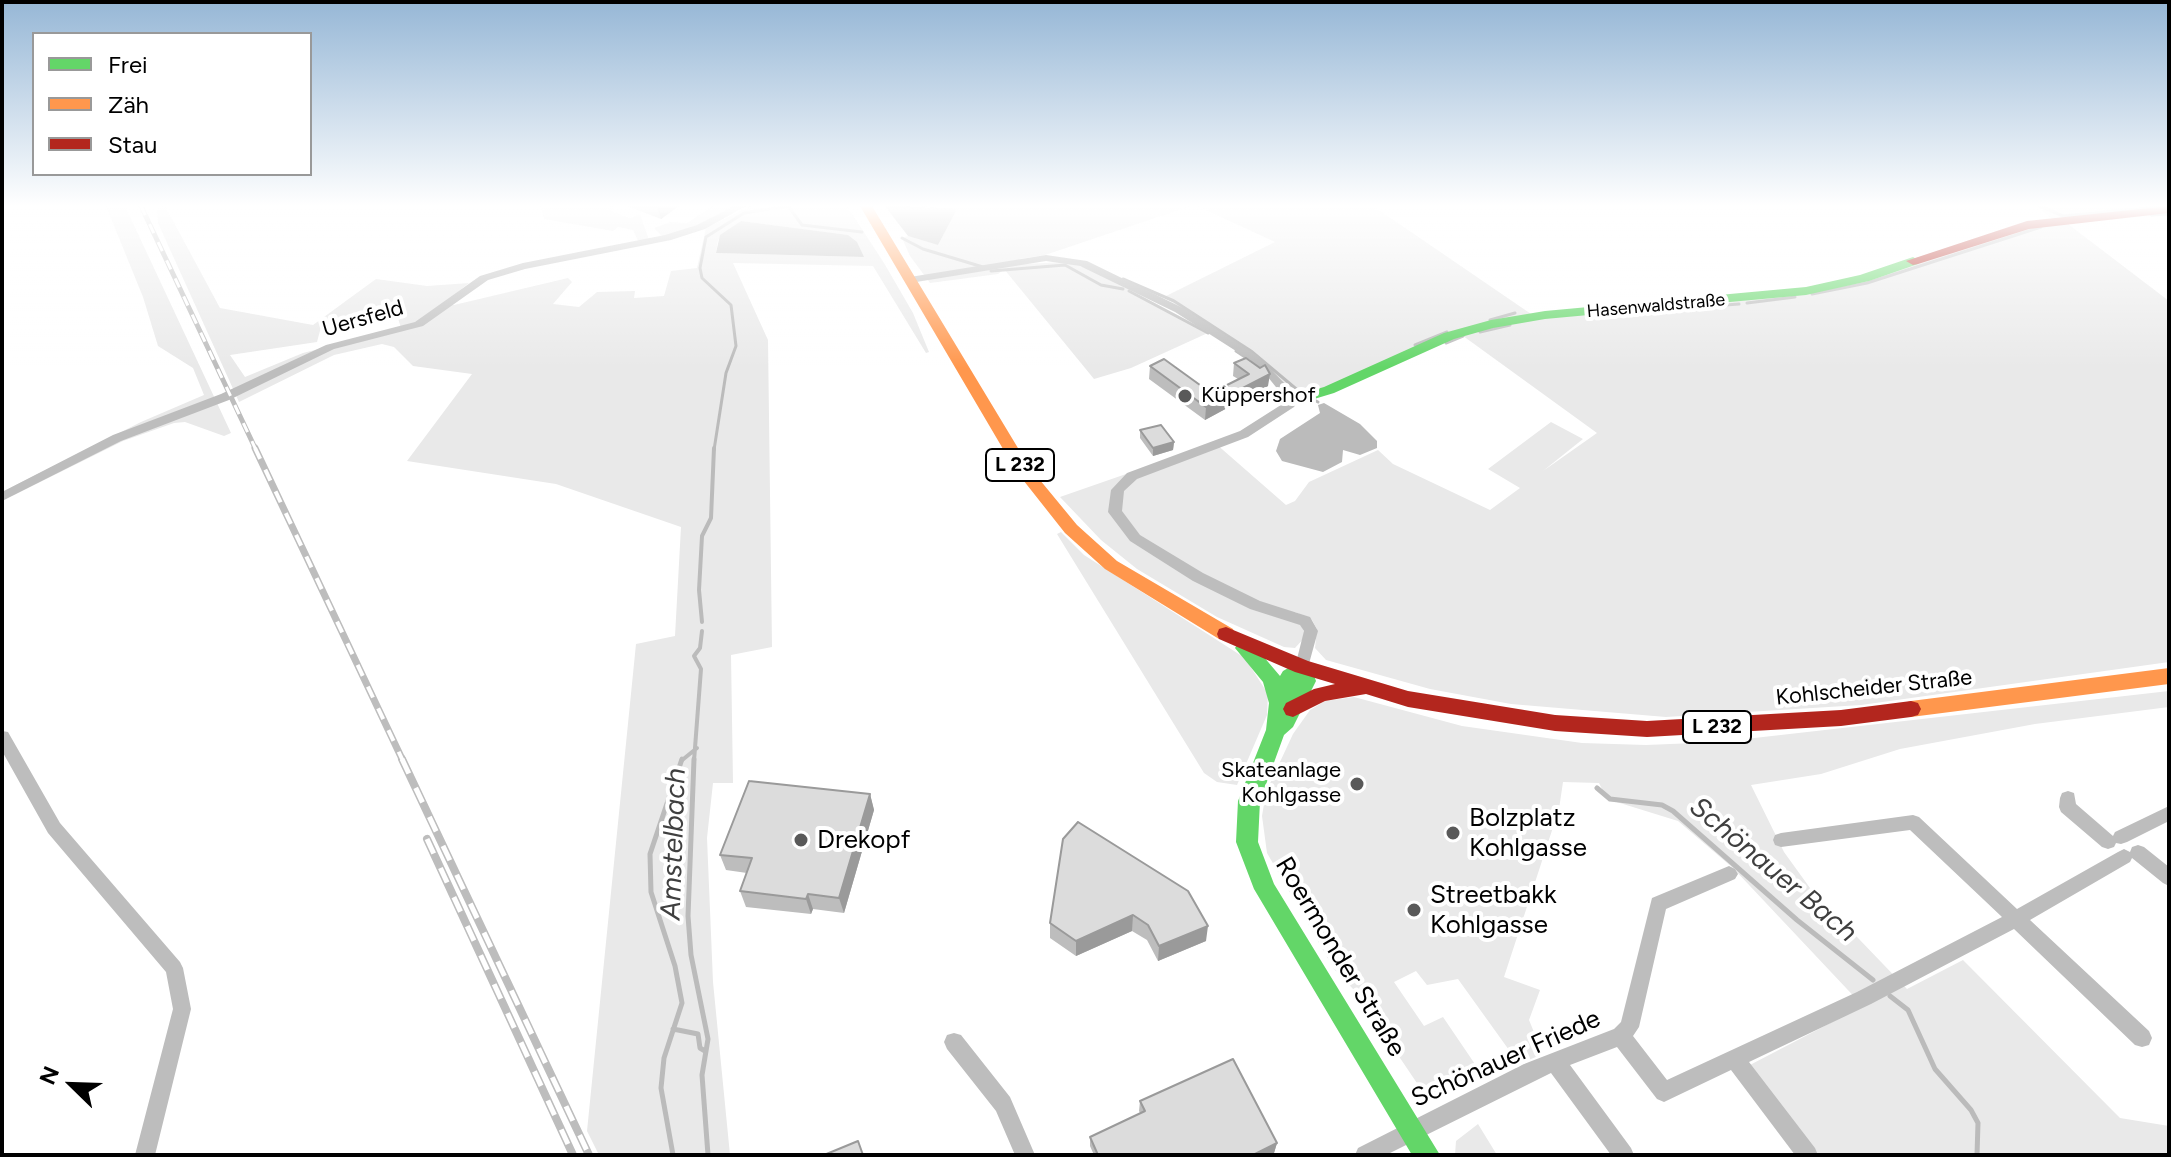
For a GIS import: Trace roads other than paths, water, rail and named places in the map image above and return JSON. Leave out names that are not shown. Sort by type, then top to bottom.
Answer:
[{"type":"main road","name":"L 232","points":[[898,260],[962,373],[1024,471],[1071,529],[1133,580],[1235,639],[1302,667]]},
{"type":"main road","name":"Hasenwaldstraße","points":[[1291,401],[1329,390],[1449,336],[1491,324],[1545,315],[1806,291],[1864,278],[1916,260]]},
{"type":"main road","points":[[1235,639],[1264,667],[1286,706],[1321,694],[1367,688]]},
{"type":"main road","name":"Kohlscheider Straße","points":[[1302,667],[1367,688],[1516,719],[1647,729],[1841,718],[2169,676]]},
{"type":"main road","name":"Roermonder Straße","points":[[1302,667],[1290,676],[1286,706],[1247,815],[1247,842],[1255,869],[1427,1155]]},
{"type":"street","name":"Uersfeld","points":[[2,497],[117,438],[250,386],[330,347],[419,324],[475,284],[500,271],[558,260]]},
{"type":"street","points":[[910,280],[1034,260]]},
{"type":"street","points":[[1061,260],[1083,263],[1179,310],[1230,342],[1271,374],[1291,401],[1244,434],[1132,476],[1118,490],[1115,512],[1135,538],[1198,577],[1255,605],[1305,621],[1311,631],[1302,667]]},
{"type":"street","points":[[2,737],[54,828],[174,968],[182,1009],[145,1155]]},
{"type":"street","points":[[2068,798],[2067,807],[2115,840],[2169,813]]},
{"type":"street","points":[[1781,840],[1913,822],[2142,1038]]},
{"type":"street","name":"Schönauer Friede","points":[[1621,1036],[1664,1092],[1864,998],[2131,855],[2169,878]]},
{"type":"street","name":"Schönauer Friede","points":[[1365,1155],[1531,1071],[1621,1036],[1629,1027],[1658,904],[1729,874]]},
{"type":"street","points":[[954,1042],[1003,1104],[1025,1155]]},
{"type":"street","points":[[1734,1058],[1808,1155]]},
{"type":"street","points":[[1556,1063],[1624,1155]]},
{"type":"waterway","name":"Amstelbach","points":[[702,260],[702,278],[731,305],[736,346],[726,373],[714,450]]},
{"type":"waterway","points":[[960,260],[983,267]]},
{"type":"waterway","points":[[1812,294],[1867,283],[1938,260]]},
{"type":"waterway","points":[[991,271],[1065,265],[1101,285],[1123,289]]},
{"type":"waterway","points":[[1123,279],[1174,301],[1251,351],[1301,393]]},
{"type":"waterway","points":[[1129,291],[1208,333]]},
{"type":"waterway","points":[[1747,303],[1795,297]]},
{"type":"waterway","points":[[1646,311],[1739,304]]},
{"type":"waterway","points":[[1490,320],[1515,313]]},
{"type":"waterway","points":[[1480,332],[1510,325]]},
{"type":"waterway","points":[[1415,345],[1447,332]]},
{"type":"waterway","points":[[1446,343],[1463,336]]},
{"type":"waterway","points":[[1236,351],[1245,357]]},
{"type":"waterway","points":[[1314,400],[1318,402]]},
{"type":"waterway","name":"Amstelbach","points":[[702,622],[699,590],[702,536],[711,518],[714,448]]},
{"type":"waterway","name":"Amstelbach","points":[[695,750],[701,669],[694,656],[700,648],[702,631]]},
{"type":"waterway","points":[[681,761],[695,750]]},
{"type":"waterway","name":"Amstelbach","points":[[694,761],[695,750]]},
{"type":"waterway","name":"Amstelbach","points":[[694,759],[688,916],[691,955],[708,1039],[702,1075],[708,1155]]},
{"type":"waterway","points":[[673,1029],[682,1003],[675,966],[651,892],[650,854],[681,761]]},
{"type":"waterway","name":"Schönauer Bach","points":[[1597,788],[1610,799],[1662,805],[1673,811],[1797,920],[1873,980]]},
{"type":"waterway","name":"Schönauer Bach","points":[[1890,996],[1908,1010],[1935,1069],[1971,1110],[1978,1123],[1977,1155]]},
{"type":"waterway","points":[[673,1029],[664,1058],[661,1088],[673,1155]]},
{"type":"waterway","points":[[673,1029],[698,1034],[700,1048],[705,1051]]},
{"type":"railway","points":[[166,260],[256,450]]},
{"type":"railway","points":[[255,448],[403,761]]},
{"type":"railway","points":[[402,759],[589,1155]]},
{"type":"railway","points":[[427,839],[573,1155]]},
{"type":"place","name":"Küppershof","points":[[1185,396]]},
{"type":"place","name":"Skateanlage Kohlgasse","points":[[1357,784]]},
{"type":"place","name":"Bolzplatz Kohlgasse","points":[[1453,833]]},
{"type":"place","name":"Drekopf","points":[[801,840]]},
{"type":"place","name":"Streetbakk Kohlgasse","points":[[1414,910]]}]
